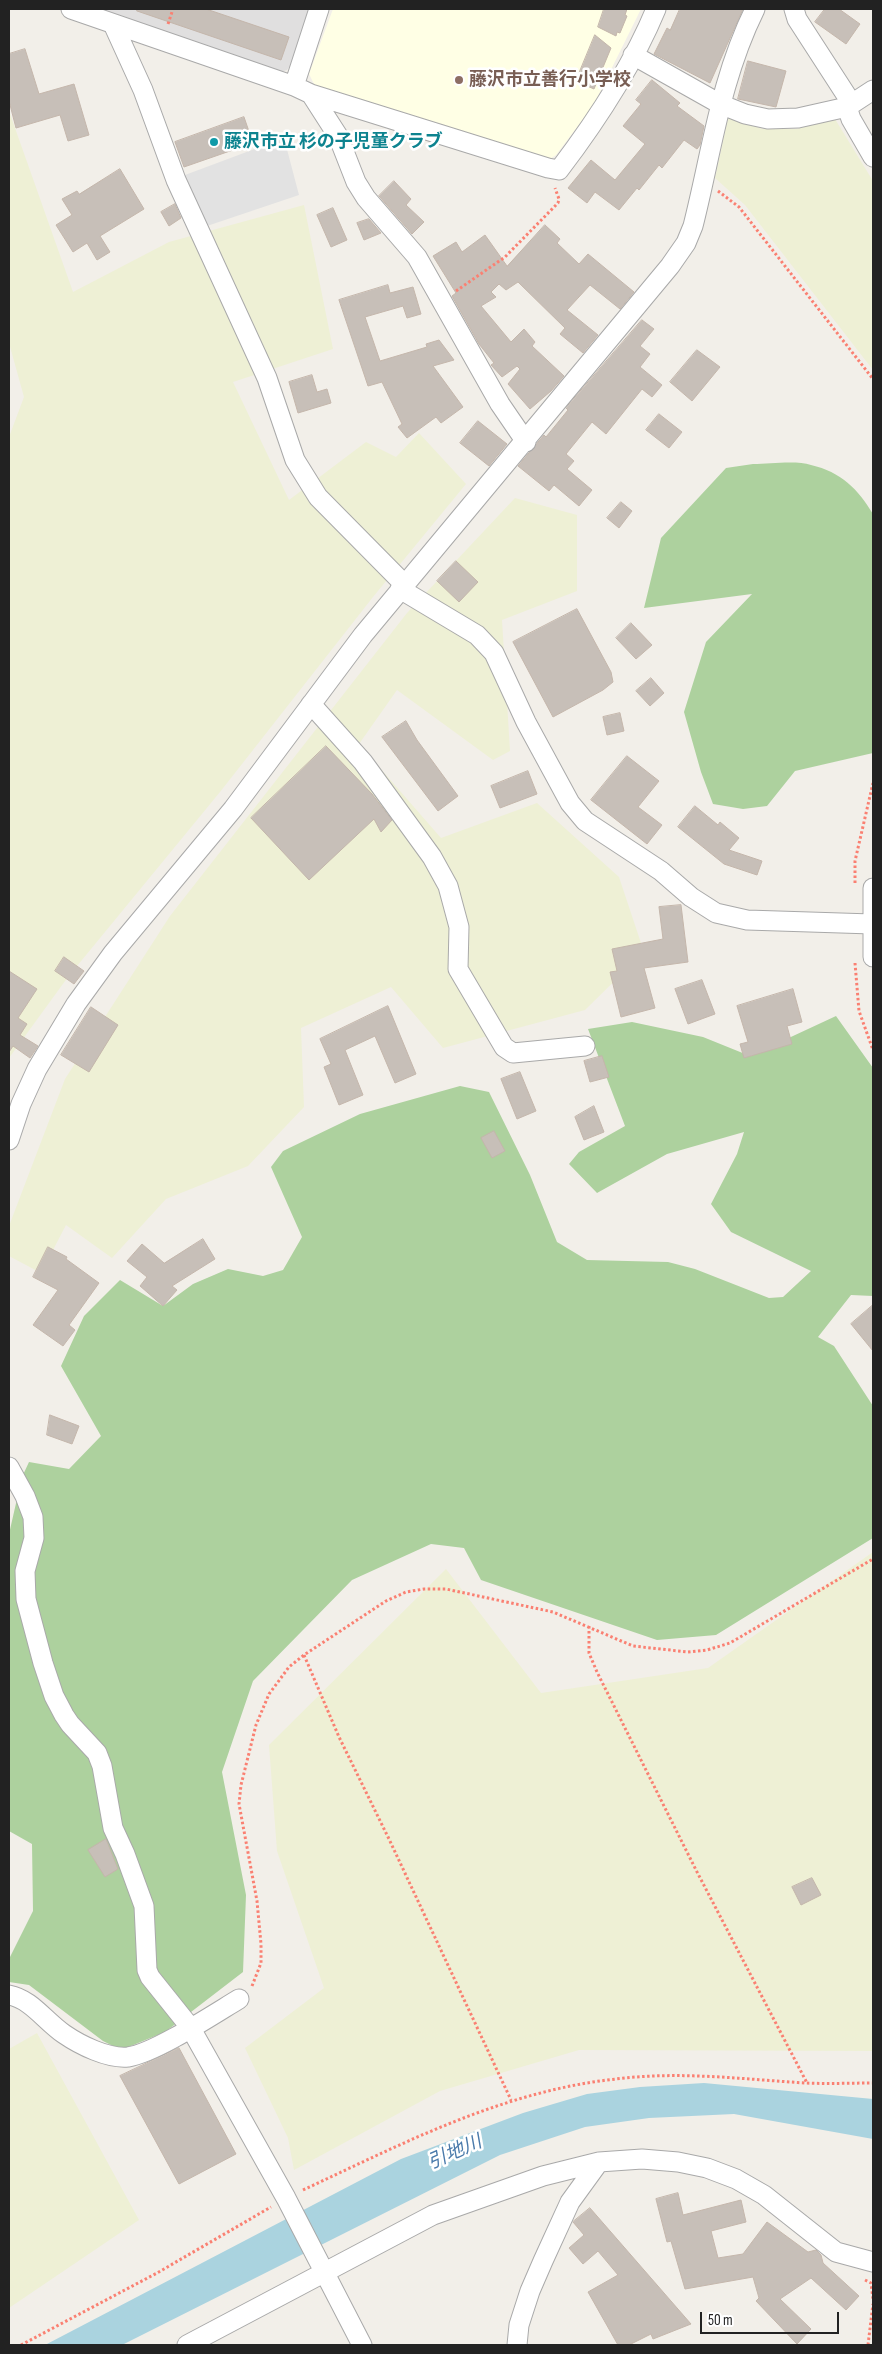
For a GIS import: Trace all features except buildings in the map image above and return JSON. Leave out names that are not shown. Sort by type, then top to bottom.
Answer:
[{"type":"street","points":[[71,9],[303,90],[559,170],[593,126],[633,55],[656,9]]},
{"type":"street","points":[[319,9],[303,90],[338,136],[356,182],[366,198],[417,257],[500,404],[526,442]]},
{"type":"street","points":[[9,1140],[21,1104],[37,1069],[95,976],[233,809],[349,652],[526,442],[670,266],[686,243],[693,226],[720,104],[735,52],[755,9]]},
{"type":"street","points":[[794,9],[797,19],[849,105],[850,119],[873,157]]},
{"type":"street","points":[[113,24],[143,90],[176,180],[267,378],[295,460],[318,498],[402,587],[477,635],[494,653],[526,722],[570,803],[586,821],[652,865],[691,897],[716,913],[747,920],[872,924]]},
{"type":"street","points":[[633,55],[720,104],[745,114],[768,119],[798,118],[849,105],[873,90]]},
{"type":"street","points":[[311,704],[363,762],[432,857],[448,886],[459,927],[458,969],[504,1047],[513,1054],[585,1046]]},
{"type":"street","points":[[864,888],[872,924],[864,957]]},
{"type":"street","points":[[9,1467],[25,1496],[33,1517],[34,1538],[25,1571],[26,1599],[43,1664],[54,1696],[64,1715],[70,1724],[97,1752],[102,1766],[113,1828],[125,1854],[144,1906],[147,1964],[150,1978],[190,2027],[286,2198],[362,2345]]},
{"type":"street","points":[[9,1995],[19,1997],[65,2034],[80,2043],[108,2054],[127,2057],[148,2051],[239,1999]]},
{"type":"street","points":[[187,2345],[433,2215],[543,2176],[599,2162],[642,2159],[678,2162],[707,2168],[736,2179],[764,2195],[836,2252],[873,2262]]},
{"type":"street","points":[[517,2345],[521,2317],[542,2261],[570,2202],[599,2162]]},
{"type":"path","points":[[442,301],[505,257],[558,203],[559,198],[548,168]]},
{"type":"path","points":[[702,185],[716,190],[739,207],[873,379]]},
{"type":"path","points":[[864,888],[855,861],[873,783]]},
{"type":"path","points":[[864,957],[860,1011],[873,1050]]},
{"type":"path","points":[[239,1999],[249,1990],[256,1978],[261,1963],[257,1901],[239,1804],[241,1786],[256,1725],[269,1694],[284,1672],[304,1655],[386,1601],[406,1592],[424,1588],[446,1589],[554,1612],[633,1646],[688,1652],[707,1650],[730,1643],[873,1559]]},
{"type":"path","points":[[589,1626],[589,1654],[597,1672],[696,1870],[807,2083]]},
{"type":"path","points":[[304,1655],[339,1737],[389,1839],[511,2100]]},
{"type":"path","points":[[21,2345],[158,2273],[286,2198],[446,2123],[511,2100],[616,2078],[652,2076],[731,2077],[807,2083],[873,2083]]},
{"type":"path","points":[[864,2280],[871,2283],[873,2299]]},
{"type":"path","points":[[868,2345],[873,2304]]},
{"type":"shaded area","points":[[87,9],[311,9],[294,61],[287,70],[278,73]]},
{"type":"shaded area","name":"藤沢市立善行小学校","points":[[333,9],[641,9],[593,106],[556,155],[545,162],[315,86],[309,74]]},
{"type":"shaded area","points":[[9,111],[73,292],[169,242],[304,205],[333,349],[233,382],[289,500],[366,442],[396,457],[419,433],[466,484],[373,597],[220,792],[68,977],[9,1058],[9,437],[24,397],[9,343]]},
{"type":"shaded area","points":[[728,118],[763,129],[796,129],[835,119],[873,181],[873,370],[745,205],[715,178]]},
{"type":"shaded area","points":[[284,138],[299,195],[207,226],[185,175]]},
{"type":"shaded area","points":[[515,498],[577,515],[577,591],[502,620],[510,751],[493,760],[397,690],[359,744],[441,838],[537,803],[619,877],[644,952],[585,1010],[443,1048],[391,987],[301,1028],[304,1107],[248,1166],[166,1199],[112,1258],[66,1225],[41,1273],[9,1256],[9,1226],[65,1079],[170,916],[407,613]]},
{"type":"shaded area","points":[[873,1552],[873,2051],[579,2050],[440,2091],[294,2170],[288,2138],[245,2048],[324,1988],[277,1851],[269,1745],[446,1569],[541,1693],[708,1668]]},
{"type":"shaded area","points":[[37,2033],[139,2220],[9,2308],[9,2049]]},
{"type":"green space","points":[[798,463],[822,468],[840,477],[855,489],[873,514],[873,753],[795,771],[767,806],[743,809],[713,804],[701,772],[684,712],[706,642],[752,594],[644,608],[661,538],[726,468],[753,464]]},
{"type":"green space","points":[[836,1016],[873,1068],[873,1296],[851,1295],[818,1337],[834,1346],[873,1406],[873,1538],[716,1635],[657,1640],[481,1580],[464,1548],[431,1544],[352,1580],[253,1681],[222,1772],[246,1895],[243,1972],[165,2032],[121,2050],[103,2041],[29,1985],[9,1982],[9,1959],[33,1911],[32,1844],[9,1831],[9,1534],[22,1477],[29,1462],[69,1469],[101,1436],[61,1366],[84,1316],[120,1280],[163,1306],[193,1284],[228,1269],[263,1276],[283,1270],[302,1237],[271,1167],[283,1151],[360,1114],[460,1086],[489,1092],[530,1175],[557,1242],[587,1260],[668,1262],[695,1269],[769,1298],[783,1297],[811,1271],[731,1232],[711,1204],[737,1154],[744,1132],[667,1154],[597,1193],[569,1164],[579,1152],[625,1126],[588,1029],[632,1022],[703,1037],[750,1056]]},
{"type":"water","name":"引地川","points":[[704,2083],[873,2099],[873,2139],[734,2114],[649,2118],[585,2127],[500,2155],[122,2345],[45,2345],[401,2159],[523,2113],[587,2094],[640,2087]]},
{"type":"place","name":"藤沢市立善行小学校","points":[[459,80]]},
{"type":"place","name":"藤沢市立 杉の子児童クラブ","points":[[214,142]]}]
